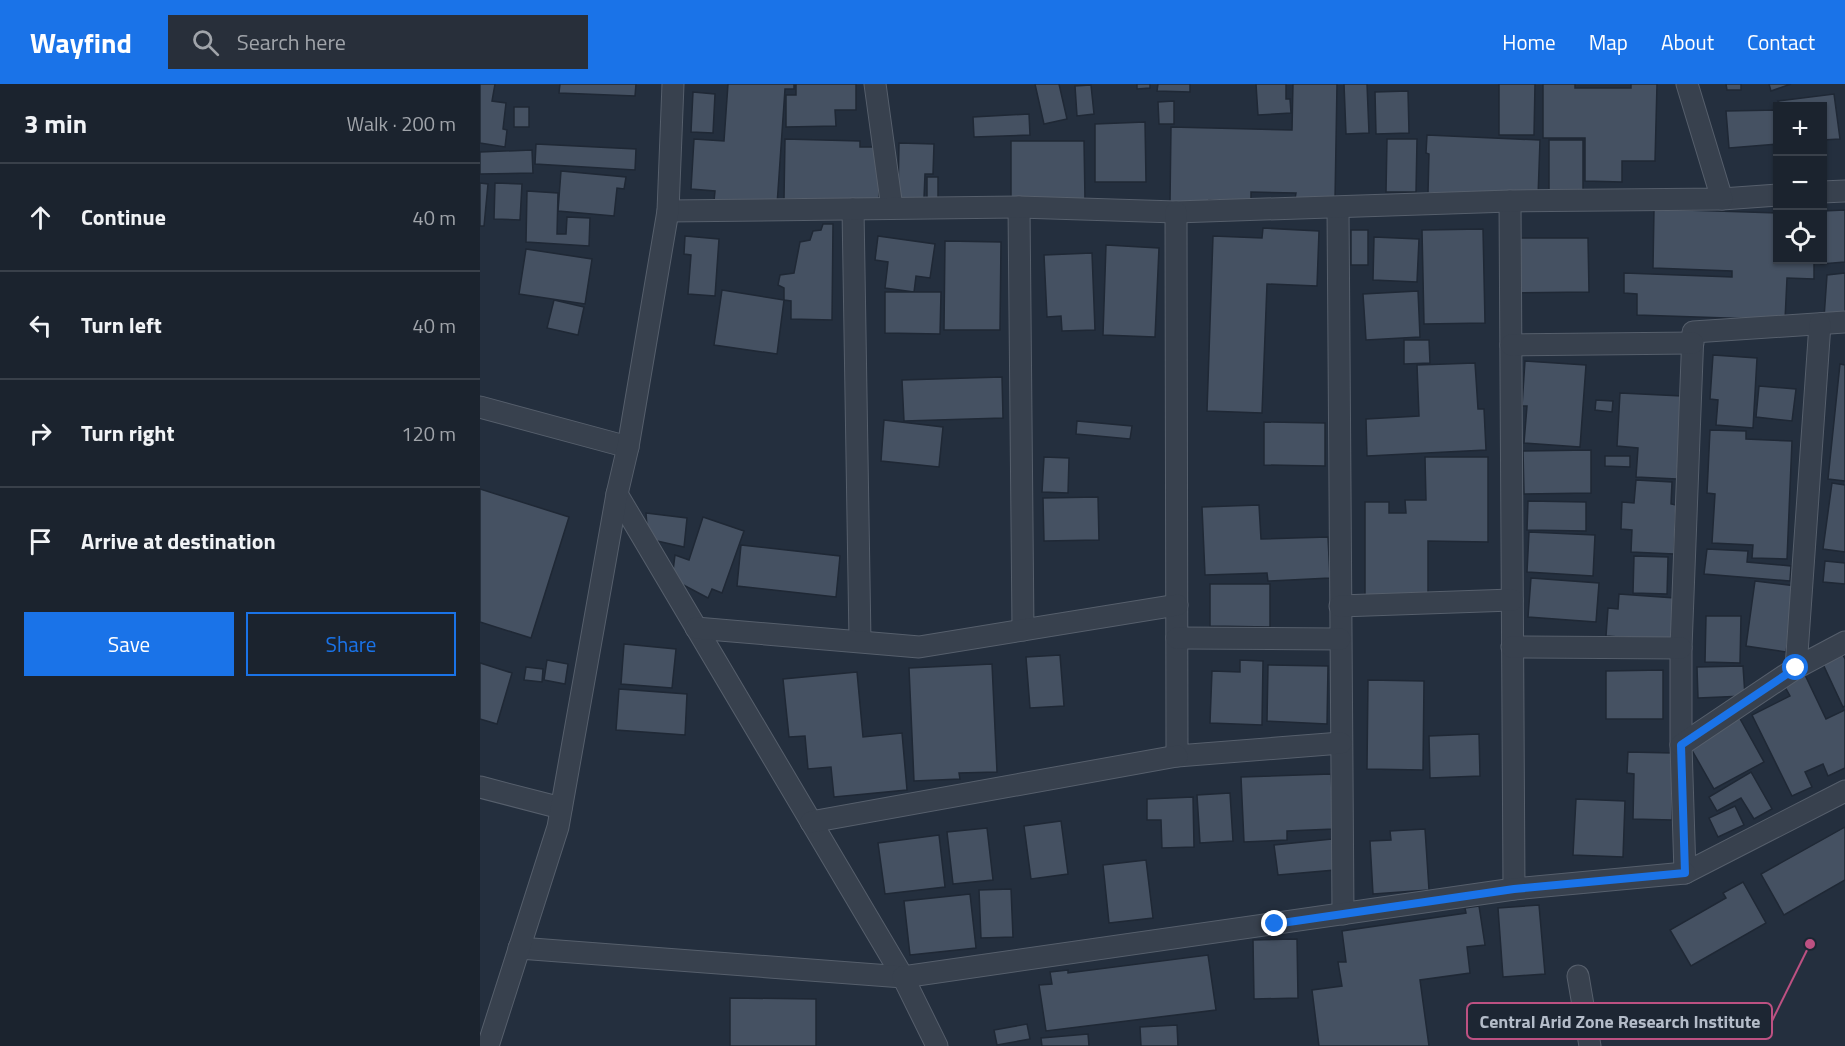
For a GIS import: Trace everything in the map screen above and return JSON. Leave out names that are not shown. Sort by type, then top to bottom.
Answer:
[{"type":"street","points":[[488,1046],[558,827],[617,494],[628,447],[668,211],[673,84]]},
{"type":"street","points":[[875,84],[892,208]]},
{"type":"street","points":[[1687,84],[1722,199]]},
{"type":"street","points":[[1827,192],[1845,191]]},
{"type":"street","points":[[668,211],[1019,207],[1176,212],[1510,201],[1722,199],[1773,195]]},
{"type":"street","points":[[1510,201],[1514,889]]},
{"type":"street","points":[[1019,207],[1023,630]]},
{"type":"street","points":[[1338,208],[1343,914]]},
{"type":"street","points":[[853,209],[860,641]]},
{"type":"street","points":[[1176,212],[1177,756]]},
{"type":"street","points":[[1685,873],[1681,745],[1682,648],[1693,332],[1845,322]]},
{"type":"street","points":[[1796,668],[1820,324]]},
{"type":"street","points":[[1511,345],[1693,343]]},
{"type":"street","points":[[480,407],[628,447]]},
{"type":"street","points":[[617,494],[903,976],[937,1046]]},
{"type":"street","points":[[1340,606],[1512,600]]},
{"type":"street","points":[[696,627],[920,647],[1177,604]]},
{"type":"street","points":[[1177,638],[1340,639]]},
{"type":"street","points":[[1681,745],[1796,668],[1845,642]]},
{"type":"street","points":[[1512,647],[1682,648]]},
{"type":"street","points":[[811,822],[1177,756],[1341,743]]},
{"type":"street","points":[[480,787],[561,808]]},
{"type":"street","points":[[519,948],[903,976],[1514,889],[1685,873],[1845,791]]},
{"type":"street","points":[[1578,976],[1590,1046]]},
{"type":"building","points":[[480,84],[495,84],[492,101],[506,103],[503,129],[507,130],[505,147],[480,143]]},
{"type":"building","points":[[560,84],[636,84],[635,96],[559,93]]},
{"type":"building","points":[[728,84],[794,84],[794,89],[785,89],[777,205],[714,201],[715,191],[691,189],[694,139],[724,141]]},
{"type":"building","points":[[796,84],[856,84],[856,110],[835,110],[836,126],[786,127],[786,95],[796,95]]},
{"type":"building","points":[[1035,84],[1059,84],[1067,119],[1044,124]]},
{"type":"building","points":[[1137,84],[1150,84],[1150,88],[1137,89]]},
{"type":"building","points":[[1158,84],[1190,84],[1190,92],[1157,91]]},
{"type":"building","points":[[1256,84],[1286,84],[1286,99],[1290,99],[1291,113],[1258,115]]},
{"type":"building","points":[[1293,84],[1337,84],[1335,200],[1295,199],[1296,193],[1251,192],[1251,201],[1209,200],[1209,204],[1170,203],[1171,127],[1292,130]]},
{"type":"building","points":[[1344,84],[1367,84],[1369,133],[1346,134]]},
{"type":"building","points":[[1499,84],[1535,84],[1534,135],[1499,135]]},
{"type":"building","points":[[1543,84],[1575,84],[1575,88],[1631,88],[1631,84],[1657,84],[1655,161],[1622,161],[1622,182],[1585,181],[1585,138],[1543,138]]},
{"type":"building","points":[[1726,84],[1741,84],[1741,90],[1727,90]]},
{"type":"building","points":[[1769,84],[1791,84],[1771,91]]},
{"type":"building","points":[[1091,85],[1094,114],[1077,116],[1075,86]]},
{"type":"building","points":[[1408,91],[1409,133],[1376,134],[1375,92]]},
{"type":"building","points":[[693,92],[715,94],[713,133],[691,132]]},
{"type":"building","points":[[1834,94],[1840,139],[1827,140],[1827,102],[1778,101]]},
{"type":"building","points":[[1174,101],[1174,124],[1159,124],[1158,102]]},
{"type":"building","points":[[514,107],[529,107],[529,127],[514,127]]},
{"type":"building","points":[[1773,110],[1773,144],[1729,148],[1726,111]]},
{"type":"building","points":[[1029,114],[1030,135],[974,137],[973,117]]},
{"type":"building","points":[[1145,122],[1146,182],[1095,182],[1095,124]]},
{"type":"building","points":[[1427,135],[1540,140],[1538,197],[1428,193]]},
{"type":"building","points":[[785,139],[860,141],[860,147],[880,147],[879,201],[784,199]]},
{"type":"building","points":[[1387,139],[1417,139],[1416,192],[1386,192]]},
{"type":"building","points":[[1549,140],[1583,140],[1583,196],[1549,195]]},
{"type":"building","points":[[1011,141],[1084,141],[1085,201],[1011,202]]},
{"type":"building","points":[[899,143],[934,144],[933,174],[925,174],[924,198],[898,198]]},
{"type":"building","points":[[536,144],[636,149],[635,170],[535,164]]},
{"type":"building","points":[[532,150],[533,173],[480,174],[480,152]]},
{"type":"building","points":[[561,171],[626,177],[624,189],[617,188],[614,216],[558,211]]},
{"type":"building","points":[[927,177],[938,177],[938,199],[927,199]]},
{"type":"building","points":[[480,183],[488,184],[484,226],[480,226]]},
{"type":"building","points":[[495,183],[522,184],[520,220],[494,219]]},
{"type":"building","points":[[527,191],[558,193],[557,234],[566,234],[567,217],[590,218],[589,246],[526,242]]},
{"type":"building","points":[[1654,209],[1773,213],[1773,264],[1814,264],[1814,279],[1787,278],[1785,320],[1637,315],[1637,294],[1624,293],[1624,273],[1732,277],[1732,271],[1653,268]]},
{"type":"building","points":[[1845,210],[1845,262],[1827,264],[1827,211]]},
{"type":"building","points":[[823,224],[833,224],[832,320],[791,319],[791,301],[784,300],[784,288],[778,285],[780,275],[794,273],[800,242],[810,240],[813,231],[821,230]]},
{"type":"building","points":[[1263,228],[1319,231],[1317,286],[1267,284],[1262,413],[1207,411],[1213,236],[1262,238]]},
{"type":"building","points":[[1483,229],[1485,323],[1424,324],[1422,230]]},
{"type":"building","points":[[1351,230],[1368,230],[1368,265],[1351,265]]},
{"type":"building","points":[[685,236],[719,239],[715,296],[688,294],[691,255],[684,254]]},
{"type":"building","points":[[878,236],[935,244],[930,278],[916,276],[914,292],[885,288],[888,262],[875,260]]},
{"type":"building","points":[[1374,237],[1419,239],[1417,282],[1373,280]]},
{"type":"building","points":[[1512,238],[1588,238],[1589,292],[1513,293]]},
{"type":"building","points":[[945,241],[1001,242],[1000,330],[944,330]]},
{"type":"building","points":[[1106,245],[1159,248],[1155,337],[1103,335]]},
{"type":"building","points":[[526,249],[592,259],[585,304],[519,294]]},
{"type":"building","points":[[1092,253],[1095,330],[1062,331],[1061,316],[1047,317],[1044,255]]},
{"type":"building","points":[[1845,273],[1845,316],[1824,318],[1827,275]]},
{"type":"building","points":[[722,290],[784,300],[777,354],[714,345]]},
{"type":"building","points":[[1418,291],[1420,337],[1366,340],[1363,294]]},
{"type":"building","points":[[885,292],[941,292],[940,334],[885,333]]},
{"type":"building","points":[[554,300],[584,307],[578,335],[547,328]]},
{"type":"building","points":[[1404,340],[1429,340],[1430,363],[1404,364]]},
{"type":"building","points":[[1713,355],[1757,358],[1753,428],[1716,425],[1718,400],[1710,399]]},
{"type":"building","points":[[1525,361],[1586,365],[1580,447],[1524,443],[1527,406],[1522,406]]},
{"type":"building","points":[[1475,363],[1478,409],[1484,409],[1486,450],[1367,456],[1366,419],[1419,416],[1417,365]]},
{"type":"building","points":[[1840,364],[1845,365],[1845,481],[1828,479]]},
{"type":"building","points":[[1002,377],[1003,418],[904,421],[902,380]]},
{"type":"building","points":[[1759,386],[1796,389],[1792,421],[1756,417]]},
{"type":"building","points":[[1620,393],[1682,396],[1677,479],[1636,477],[1638,448],[1617,446]]},
{"type":"building","points":[[1596,400],[1613,401],[1612,412],[1595,410]]},
{"type":"building","points":[[884,420],[943,427],[939,467],[881,461]]},
{"type":"building","points":[[1077,421],[1132,426],[1130,439],[1076,434]]},
{"type":"building","points":[[1264,422],[1325,423],[1325,466],[1264,465]]},
{"type":"building","points":[[1710,430],[1746,431],[1746,439],[1792,441],[1787,559],[1752,558],[1753,545],[1712,543],[1715,494],[1707,493]]},
{"type":"building","points":[[1591,450],[1591,493],[1524,494],[1523,451]]},
{"type":"building","points":[[1605,456],[1630,456],[1630,467],[1605,466]]},
{"type":"building","points":[[1044,457],[1069,458],[1068,493],[1042,492]]},
{"type":"building","points":[[1425,457],[1488,457],[1488,542],[1428,541],[1428,598],[1365,598],[1365,502],[1389,502],[1389,513],[1406,513],[1405,500],[1426,500]]},
{"type":"building","points":[[1636,480],[1672,482],[1671,504],[1676,505],[1674,554],[1631,552],[1632,530],[1621,529],[1622,502],[1634,503]]},
{"type":"building","points":[[1832,483],[1845,485],[1845,552],[1823,549]]},
{"type":"building","points":[[480,489],[569,517],[531,638],[480,622]]},
{"type":"building","points":[[1098,497],[1099,540],[1044,541],[1043,498]]},
{"type":"building","points":[[1528,501],[1586,502],[1586,531],[1527,530]]},
{"type":"building","points":[[1259,505],[1261,539],[1328,537],[1330,578],[1268,581],[1267,573],[1205,575],[1202,507]]},
{"type":"building","points":[[646,513],[687,518],[684,547],[648,539]]},
{"type":"building","points":[[703,517],[744,531],[722,593],[712,589],[708,598],[672,579],[675,555],[689,560]]},
{"type":"building","points":[[1529,532],[1595,535],[1593,576],[1527,572]]},
{"type":"building","points":[[741,545],[840,556],[836,597],[737,586]]},
{"type":"building","points":[[1707,549],[1748,551],[1747,562],[1791,566],[1790,581],[1704,574]]},
{"type":"building","points":[[1634,556],[1668,557],[1667,594],[1633,593]]},
{"type":"building","points":[[1825,561],[1845,563],[1845,584],[1823,582]]},
{"type":"building","points":[[1531,578],[1599,583],[1596,622],[1528,617]]},
{"type":"building","points":[[1755,581],[1796,586],[1786,652],[1746,646]]},
{"type":"building","points":[[1210,584],[1270,584],[1270,627],[1210,626]]},
{"type":"building","points":[[1619,594],[1675,598],[1671,641],[1606,636],[1608,608],[1618,609]]},
{"type":"building","points":[[1706,616],[1741,616],[1740,663],[1705,662]]},
{"type":"building","points":[[624,644],[676,649],[672,688],[621,684]]},
{"type":"building","points":[[1842,653],[1845,659],[1845,706],[1843,707],[1822,662]]},
{"type":"building","points":[[1060,655],[1064,706],[1030,708],[1026,657]]},
{"type":"building","points":[[547,660],[568,664],[565,684],[544,680]]},
{"type":"building","points":[[1240,660],[1263,661],[1262,725],[1210,723],[1212,671],[1240,672]]},
{"type":"building","points":[[480,663],[512,673],[497,724],[480,719]]},
{"type":"building","points":[[992,664],[997,772],[959,773],[960,779],[914,781],[909,668]]},
{"type":"building","points":[[1268,665],[1328,666],[1327,724],[1267,721]]},
{"type":"building","points":[[1743,666],[1745,696],[1698,698],[1697,667]]},
{"type":"building","points":[[526,667],[543,669],[542,682],[524,680]]},
{"type":"building","points":[[1663,670],[1663,719],[1606,719],[1606,671]]},
{"type":"building","points":[[857,672],[863,737],[902,733],[907,790],[834,797],[831,767],[808,769],[805,736],[789,737],[783,679]]},
{"type":"building","points":[[1805,675],[1826,719],[1845,710],[1845,768],[1828,776],[1823,764],[1805,772],[1812,787],[1792,796],[1752,715],[1790,696],[1784,685]]},
{"type":"building","points":[[1368,680],[1424,681],[1423,770],[1367,769]]},
{"type":"building","points":[[619,689],[687,694],[685,735],[616,730]]},
{"type":"building","points":[[1739,717],[1764,762],[1714,789],[1689,745]]},
{"type":"building","points":[[1479,734],[1480,776],[1430,778],[1429,736]]},
{"type":"building","points":[[1628,752],[1673,753],[1672,820],[1633,819],[1634,774],[1627,773]]},
{"type":"building","points":[[1751,772],[1772,809],[1754,819],[1741,798],[1717,811],[1709,797]]},
{"type":"building","points":[[1331,774],[1334,829],[1287,831],[1287,840],[1244,842],[1241,777]]},
{"type":"building","points":[[1230,793],[1233,841],[1200,843],[1197,795]]},
{"type":"building","points":[[1193,797],[1194,847],[1162,848],[1161,820],[1147,820],[1147,799]]},
{"type":"building","points":[[1576,799],[1625,801],[1623,857],[1573,855]]},
{"type":"building","points":[[1735,806],[1744,825],[1718,837],[1709,818]]},
{"type":"building","points":[[1061,821],[1068,874],[1031,879],[1024,826]]},
{"type":"building","points":[[1845,827],[1845,880],[1784,915],[1761,874]]},
{"type":"building","points":[[987,828],[993,880],[953,884],[947,832]]},
{"type":"building","points":[[1425,829],[1429,890],[1373,894],[1370,841],[1391,840],[1390,831]]},
{"type":"building","points":[[939,835],[945,887],[885,894],[878,843]]},
{"type":"building","points":[[1332,839],[1335,870],[1278,875],[1274,845]]},
{"type":"building","points":[[1146,860],[1153,918],[1109,923],[1103,865]]},
{"type":"building","points":[[1743,882],[1766,923],[1691,966],[1670,930],[1726,898],[1723,893]]},
{"type":"building","points":[[1011,889],[1013,937],[981,938],[979,890]]},
{"type":"building","points":[[970,894],[976,948],[910,955],[904,901]]},
{"type":"building","points":[[1539,905],[1545,974],[1503,977],[1498,908]]},
{"type":"building","points":[[1479,906],[1485,945],[1467,947],[1470,973],[1420,980],[1429,1046],[1319,1046],[1312,990],[1342,986],[1338,962],[1346,962],[1342,931],[1466,913],[1465,908]]},
{"type":"building","points":[[1297,939],[1298,998],[1254,999],[1253,940]]},
{"type":"building","points":[[1208,955],[1216,1010],[1046,1031],[1039,985],[1052,984],[1050,972],[1068,970],[1068,973]]},
{"type":"building","points":[[730,998],[816,999],[816,1046],[730,1046]]},
{"type":"building","points":[[1027,1024],[1030,1039],[997,1045],[994,1030]]},
{"type":"building","points":[[1177,1025],[1178,1046],[1141,1046],[1140,1027]]},
{"type":"building","points":[[1088,1034],[1089,1046],[1042,1046],[1041,1038]]},
{"type":"place","name":"Central Arid Zone Research Institute","points":[[1810,944]]},
{"type":"route","points":[[1275,924],[1514,889],[1685,873],[1681,745],[1796,668]]}]
